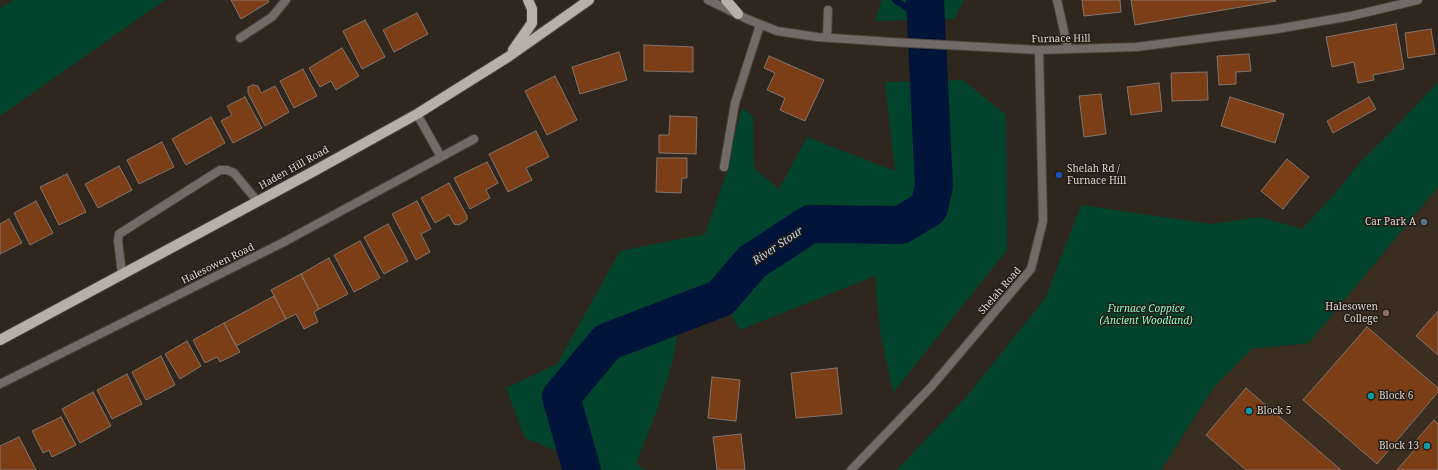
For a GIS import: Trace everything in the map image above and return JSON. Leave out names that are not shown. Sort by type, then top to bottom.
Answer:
[{"type":"main road","points":[[508,57],[532,23],[532,9],[528,0]]},
{"type":"main road","name":"Haden Hill Road","points":[[0,340],[258,202],[417,114],[508,57],[589,0]]},
{"type":"main road","points":[[726,0],[738,14]]},
{"type":"street","points":[[240,38],[272,17],[286,0]]},
{"type":"street","name":"Furnace Hill","points":[[708,0],[760,25],[778,31],[827,37],[892,42],[1039,50],[1136,47],[1277,29],[1350,16],[1418,0]]},
{"type":"street","points":[[1057,0],[1068,49]]},
{"type":"street","points":[[827,37],[828,10]]},
{"type":"street","points":[[724,167],[735,103],[760,25]]},
{"type":"street","name":"Shelah Road","points":[[851,470],[931,387],[1031,270],[1043,221],[1039,50]]},
{"type":"street","points":[[417,114],[441,157]]},
{"type":"street","name":"Halesowen Road","points":[[0,384],[282,243],[474,139]]},
{"type":"street","points":[[122,274],[118,241],[119,234],[220,170],[227,170],[234,174],[258,202]]},
{"type":"shaded area","name":"Halesowen College","points":[[1438,187],[1438,470],[1161,470],[1214,387],[1251,349],[1309,343]]},
{"type":"green space","points":[[14,0],[165,0],[0,116],[0,8]]},
{"type":"green space","points":[[882,0],[964,0],[954,19],[875,21]]},
{"type":"green space","points":[[963,80],[1006,115],[1007,250],[893,393],[880,331],[875,276],[740,330],[721,298],[681,314],[673,360],[657,410],[636,464],[647,470],[577,470],[571,457],[525,438],[506,388],[557,364],[620,251],[705,234],[727,172],[742,108],[753,116],[754,168],[779,189],[807,137],[895,171],[885,82]]},
{"type":"green space","name":"Furnace Coppice (Ancient Woodland)","points":[[1438,82],[1438,187],[1309,343],[1252,349],[1214,387],[1161,470],[897,470],[966,397],[1046,297],[1081,205],[1211,224],[1260,217],[1302,229],[1332,197],[1362,160]]},
{"type":"building","points":[[231,0],[268,0],[269,2],[241,19]]},
{"type":"building","points":[[1082,0],[1120,0],[1121,12],[1084,16]]},
{"type":"building","points":[[1131,0],[1275,0],[1276,1],[1135,25]]},
{"type":"building","points":[[417,13],[428,34],[394,52],[383,30]]},
{"type":"building","points":[[365,20],[385,57],[362,69],[343,31]]},
{"type":"building","points":[[1396,24],[1404,69],[1373,75],[1374,80],[1358,83],[1354,62],[1332,67],[1326,37]]},
{"type":"building","points":[[1431,29],[1435,54],[1408,58],[1405,33]]},
{"type":"building","points":[[644,45],[693,47],[693,72],[644,71]]},
{"type":"building","points":[[342,48],[359,76],[336,90],[331,81],[320,87],[309,68]]},
{"type":"building","points":[[619,52],[627,80],[580,94],[572,67]]},
{"type":"building","points":[[1249,54],[1251,71],[1236,72],[1236,84],[1219,85],[1217,56]]},
{"type":"building","points":[[769,56],[824,80],[805,121],[780,110],[785,98],[767,90],[775,73],[764,68]]},
{"type":"building","points":[[303,69],[317,96],[294,108],[280,81]]},
{"type":"building","points":[[1207,72],[1208,100],[1172,101],[1171,73]]},
{"type":"building","points":[[555,76],[577,120],[547,135],[525,91]]},
{"type":"building","points":[[1159,83],[1162,111],[1131,115],[1127,87]]},
{"type":"building","points":[[253,85],[258,86],[261,93],[275,86],[289,112],[265,126],[248,93],[248,87]]},
{"type":"building","points":[[1101,94],[1106,134],[1084,137],[1079,96]]},
{"type":"building","points":[[245,97],[262,128],[233,143],[221,121],[232,115],[227,106]]},
{"type":"building","points":[[1230,97],[1284,114],[1275,143],[1221,126]]},
{"type":"building","points":[[1369,97],[1376,109],[1333,133],[1327,121]]},
{"type":"building","points":[[670,116],[697,117],[696,154],[659,153],[659,135],[669,135]]},
{"type":"building","points":[[211,117],[225,143],[186,165],[172,139]]},
{"type":"building","points":[[536,131],[549,157],[526,168],[532,180],[508,192],[489,154]]},
{"type":"building","points":[[162,142],[174,167],[139,184],[127,160]]},
{"type":"building","points":[[657,158],[687,158],[687,178],[682,178],[681,193],[656,192]]},
{"type":"building","points":[[1287,159],[1309,177],[1283,209],[1261,191]]},
{"type":"building","points":[[487,162],[498,183],[486,190],[490,198],[470,209],[454,178]]},
{"type":"building","points":[[119,166],[132,190],[98,208],[85,184]]},
{"type":"building","points":[[67,174],[86,212],[59,225],[40,187]]},
{"type":"building","points":[[449,183],[467,216],[467,220],[459,225],[454,224],[449,215],[435,223],[421,198]]},
{"type":"building","points":[[36,201],[53,233],[30,245],[14,213]]},
{"type":"building","points":[[417,201],[431,229],[421,234],[430,252],[416,260],[392,214]]},
{"type":"building","points":[[9,219],[22,243],[0,254],[0,224]]},
{"type":"building","points":[[388,224],[408,261],[384,274],[364,237]]},
{"type":"building","points":[[360,241],[380,278],[354,292],[334,255]]},
{"type":"building","points":[[329,258],[348,294],[319,309],[301,274]]},
{"type":"building","points":[[301,274],[319,309],[314,312],[318,322],[304,329],[296,314],[286,319],[271,290]]},
{"type":"building","points":[[274,296],[286,319],[236,346],[224,323]]},
{"type":"building","points":[[1438,311],[1438,355],[1416,336]]},
{"type":"building","points":[[224,323],[240,352],[220,362],[217,357],[205,363],[193,340]]},
{"type":"building","name":"Block 6","points":[[1367,327],[1438,388],[1438,392],[1377,464],[1303,400]]},
{"type":"building","points":[[187,341],[201,366],[180,379],[165,354]]},
{"type":"building","points":[[161,356],[175,385],[146,400],[132,372]]},
{"type":"building","points":[[837,368],[842,414],[796,418],[791,373]]},
{"type":"building","points":[[127,374],[142,404],[112,419],[97,390]]},
{"type":"building","points":[[712,377],[740,380],[736,421],[708,418]]},
{"type":"building","name":"Block 5","points":[[1246,388],[1341,470],[1246,470],[1206,435]]},
{"type":"building","points":[[93,392],[111,426],[80,443],[62,409]]},
{"type":"building","points":[[61,417],[76,445],[52,457],[49,450],[43,453],[32,431]]},
{"type":"building","name":"Block 13","points":[[1434,420],[1438,424],[1438,470],[1397,470],[1417,447],[1413,444]]},
{"type":"building","points":[[741,434],[745,470],[717,470],[713,437]]},
{"type":"building","points":[[19,437],[36,470],[0,470],[0,446]]},
{"type":"waterway","points":[[895,0],[926,21]]},
{"type":"waterway","name":"River Stour","points":[[582,470],[561,397],[607,342],[721,298],[752,262],[810,224],[901,225],[929,208],[934,186],[925,0]]},
{"type":"place","name":"Shelah Rd / Furnace Hill","points":[[1059,175]]},
{"type":"place","name":"Car Park A","points":[[1424,222]]},
{"type":"place","name":"Halesowen College","points":[[1386,313]]},
{"type":"place","name":"Block 6","points":[[1371,396]]},
{"type":"place","name":"Block 5","points":[[1249,411]]},
{"type":"place","name":"Block 13","points":[[1427,446]]}]
